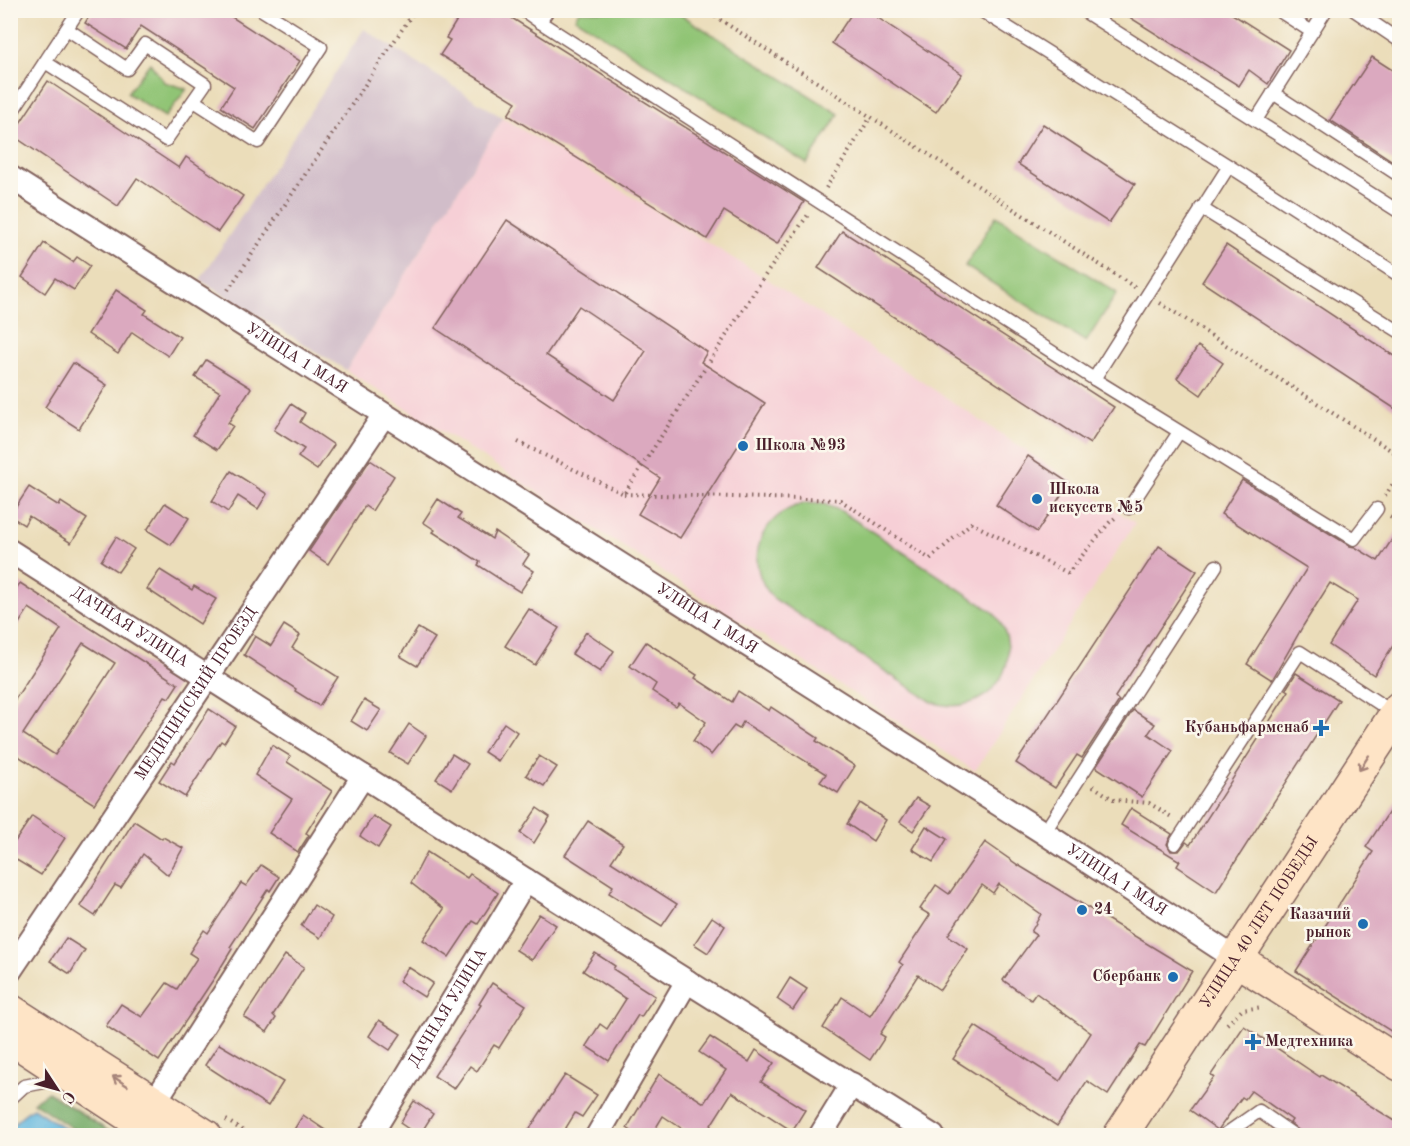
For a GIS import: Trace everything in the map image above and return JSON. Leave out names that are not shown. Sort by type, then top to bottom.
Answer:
[{"type":"main road","name":"УЛИЦА 40 ЛЕТ ПОБЕДЫ","points":[[1245,964],[1398,713]]},
{"type":"main road","name":"УЛИЦА 40 ЛЕТ ПОБЕДЫ","points":[[1119,1136],[1400,749]]},
{"type":"main road","name":"УЛИЦА 1 МАЯ","points":[[1245,964],[1400,1064]]},
{"type":"main road","points":[[1144,1136],[1245,964]]},
{"type":"main road","points":[[10,1011],[205,1136]]},
{"type":"main road","points":[[10,1037],[161,1136]]},
{"type":"street","name":"УЛИЦА 1 МАЯ","points":[[10,177],[1044,833],[1245,964]]},
{"type":"street","name":"МЕДИЦИНСКИЙ ПРОЕЗД","points":[[10,971],[384,415]]},
{"type":"street","name":"ДАЧНАЯ УЛИЦА","points":[[13,558],[207,676],[933,1136]]},
{"type":"street","points":[[154,1103],[363,776]]},
{"type":"street","name":"ДАЧНАЯ УЛИЦА","points":[[370,1136],[526,879]]},
{"type":"street","points":[[597,1136],[687,981]]},
{"type":"street","points":[[820,1136],[852,1084]]},
{"type":"lane","points":[[10,114],[79,10]]},
{"type":"lane","points":[[194,100],[258,142],[321,47],[262,10]]},
{"type":"lane","points":[[524,10],[817,202],[1094,379],[1354,539],[1377,509]]},
{"type":"lane","points":[[540,22],[548,10]]},
{"type":"lane","points":[[980,10],[1400,276]]},
{"type":"lane","points":[[1082,10],[1398,211],[1400,208]]},
{"type":"lane","points":[[1278,10],[1312,32]]},
{"type":"lane","points":[[1256,120],[1326,10]]},
{"type":"lane","points":[[1354,10],[1400,41]]},
{"type":"lane","points":[[45,62],[166,140],[205,84],[145,44],[127,69],[67,29]]},
{"type":"lane","points":[[1273,93],[1400,176]]},
{"type":"lane","points":[[1094,379],[1229,166]]},
{"type":"lane","points":[[1201,208],[1400,332]]},
{"type":"lane","points":[[1129,508],[1179,432]]},
{"type":"lane","points":[[1044,833],[1216,566]]},
{"type":"lane","points":[[1175,844],[1300,652],[1398,713]]},
{"type":"lane","points":[[10,1099],[24,1086],[48,1080],[72,1078]]},
{"type":"lane","points":[[1223,1136],[1259,1111],[1295,1136]]},
{"type":"path","points":[[216,308],[415,10]]},
{"type":"path","points":[[705,10],[1400,456]]},
{"type":"path","points":[[624,494],[870,118]]},
{"type":"path","points":[[518,442],[624,494],[840,500],[930,559],[971,523],[1068,573],[1109,523],[1129,508]]},
{"type":"path","points":[[1079,778],[1114,800],[1149,802],[1186,826]]},
{"type":"path","points":[[1227,1024],[1242,1010],[1270,1005]]},
{"type":"shaded area","points":[[364,29],[503,118],[346,370],[200,280]]},
{"type":"shaded area","name":"Школа №93","points":[[503,118],[764,277],[1135,523],[975,771],[346,370]]},
{"type":"green space","points":[[579,11],[675,11],[839,114],[807,164],[575,18]]},
{"type":"green space","points":[[150,63],[164,82],[187,89],[165,117],[127,93]]},
{"type":"green space","points":[[996,216],[1117,293],[1086,342],[965,266]]},
{"type":"green space","points":[[806,503],[824,504],[841,511],[992,611],[1004,629],[1008,647],[1006,665],[999,681],[987,694],[972,703],[953,706],[932,702],[773,598],[763,584],[758,569],[757,555],[760,541],[767,528],[777,517],[790,508]]},
{"type":"green space","points":[[48,1092],[115,1135],[82,1135],[33,1102]]},
{"type":"water","points":[[33,1108],[75,1135],[11,1135],[15,1123]]},
{"type":"building","points":[[93,10],[221,10],[300,61],[255,129],[221,107],[234,87],[141,26],[126,49],[85,23]]},
{"type":"building","points":[[463,10],[499,10],[804,202],[777,244],[724,211],[707,239],[508,115],[516,102],[440,55],[450,40],[446,38]]},
{"type":"building","points":[[854,10],[866,10],[962,74],[936,112],[832,43]]},
{"type":"building","points":[[1118,10],[1226,10],[1289,50],[1268,84],[1249,70],[1239,86]]},
{"type":"building","points":[[1372,57],[1400,75],[1400,166],[1330,120]]},
{"type":"building","points":[[48,81],[179,168],[186,157],[243,196],[218,232],[137,178],[118,206],[12,135]]},
{"type":"building","points":[[1043,124],[1135,184],[1109,223],[1018,164]]},
{"type":"building","points":[[507,220],[707,352],[701,362],[765,403],[680,538],[638,514],[660,478],[435,328]],"holes":[[[579,306],[646,351],[614,400],[546,355]]]},
{"type":"building","points":[[842,231],[1114,407],[1090,444],[818,268]]},
{"type":"building","points":[[44,243],[73,262],[77,257],[90,266],[74,290],[55,278],[45,293],[22,277]]},
{"type":"building","points":[[1226,245],[1400,360],[1400,412],[1202,282]]},
{"type":"building","points":[[116,290],[147,310],[144,314],[180,337],[168,356],[132,332],[118,354],[88,334]]},
{"type":"building","points":[[1198,346],[1223,363],[1201,395],[1177,378]]},
{"type":"building","points":[[206,360],[251,388],[228,423],[233,426],[217,450],[193,435],[220,392],[195,377]]},
{"type":"building","points":[[73,363],[107,385],[79,429],[45,407]]},
{"type":"building","points":[[291,404],[305,413],[300,422],[334,445],[317,470],[298,457],[304,449],[274,430]]},
{"type":"building","points":[[1028,456],[1069,483],[1037,532],[996,505]]},
{"type":"building","points":[[370,460],[394,476],[372,511],[365,506],[328,564],[309,551]]},
{"type":"building","points":[[231,471],[267,494],[258,509],[238,496],[228,512],[212,501]]},
{"type":"building","points":[[1242,480],[1378,561],[1400,527],[1400,635],[1374,675],[1329,645],[1358,600],[1330,583],[1272,680],[1247,664],[1307,568],[1221,514]]},
{"type":"building","points":[[29,487],[59,506],[61,502],[87,519],[71,543],[29,516],[24,525],[10,516]]},
{"type":"building","points":[[438,499],[461,514],[458,518],[492,539],[495,532],[529,555],[523,564],[534,571],[520,592],[478,565],[480,562],[433,532],[435,530],[423,522]]},
{"type":"building","points":[[165,503],[189,518],[171,545],[147,530]]},
{"type":"building","points":[[116,537],[134,549],[118,572],[101,561]]},
{"type":"building","points":[[1159,546],[1197,571],[1115,697],[1119,701],[1082,758],[1077,755],[1055,788],[1016,763]]},
{"type":"building","points":[[160,570],[192,590],[194,586],[216,599],[200,624],[147,589]]},
{"type":"building","points":[[20,583],[178,684],[169,698],[165,696],[94,804],[12,752],[10,754],[10,707],[61,629],[29,608],[10,637],[10,597]],"holes":[[[83,643],[115,663],[55,755],[23,734]]]},
{"type":"building","points":[[529,609],[559,628],[535,665],[505,646]]},
{"type":"building","points":[[284,625],[300,635],[292,648],[338,677],[319,706],[244,655],[255,636],[271,646]]},
{"type":"building","points":[[418,628],[435,638],[417,666],[400,656]]},
{"type":"building","points":[[586,632],[614,651],[600,672],[572,654]]},
{"type":"building","points":[[646,642],[697,675],[695,678],[732,702],[738,691],[769,711],[771,707],[818,738],[816,741],[855,766],[838,793],[820,782],[826,774],[743,722],[739,729],[734,726],[711,755],[693,741],[706,722],[679,703],[676,707],[652,691],[656,684],[630,666]]},
{"type":"building","points":[[1296,673],[1339,700],[1216,892],[1177,866],[1180,861],[1121,825],[1131,808],[1172,834],[1167,844],[1171,851],[1179,851],[1186,842],[1190,845],[1289,691],[1286,689]]},
{"type":"building","points":[[364,700],[381,710],[367,731],[351,721]]},
{"type":"building","points":[[209,709],[235,726],[224,743],[221,741],[185,797],[159,781],[172,761],[175,763]]},
{"type":"building","points":[[1133,710],[1155,724],[1148,734],[1173,751],[1142,797],[1096,767]]},
{"type":"building","points":[[504,723],[517,732],[498,761],[484,752]]},
{"type":"building","points":[[409,724],[426,736],[408,764],[390,753]]},
{"type":"building","points":[[272,745],[290,756],[287,762],[332,791],[306,833],[309,835],[298,852],[269,833],[292,799],[255,775]]},
{"type":"building","points":[[452,754],[468,764],[452,789],[436,779]]},
{"type":"building","points":[[539,756],[557,767],[544,786],[526,775]]},
{"type":"building","name":"Казачий рынок","points":[[1400,795],[1400,1037],[1296,971],[1373,852],[1366,847]]},
{"type":"building","points":[[916,798],[930,806],[913,831],[900,822]]},
{"type":"building","points":[[860,803],[886,820],[873,841],[847,824]]},
{"type":"building","points":[[537,808],[550,817],[534,843],[520,833]]},
{"type":"building","points":[[32,816],[65,838],[41,875],[10,856],[10,849]]},
{"type":"building","points":[[373,816],[391,827],[378,848],[360,836]]},
{"type":"building","points":[[134,821],[162,839],[163,837],[183,848],[168,875],[143,854],[121,888],[115,885],[95,916],[80,906]]},
{"type":"building","points":[[588,821],[623,844],[611,862],[677,904],[662,926],[609,893],[613,886],[565,855]]},
{"type":"building","points":[[926,826],[947,839],[933,862],[912,849]]},
{"type":"building","points":[[985,842],[1018,865],[1192,971],[1145,1047],[1140,1045],[1108,1095],[1087,1081],[1057,1126],[953,1059],[975,1026],[1060,1081],[1091,1033],[1036,993],[1031,1000],[1003,980],[1036,935],[1031,932],[1041,914],[999,884],[993,893],[982,885],[948,935],[968,949],[940,990],[918,975],[880,1034],[885,1037],[870,1060],[823,1028],[842,997],[870,1016],[903,965],[899,962],[930,915],[920,909],[936,885],[949,894]]},
{"type":"building","points":[[427,852],[467,878],[470,874],[498,893],[478,924],[473,921],[449,957],[423,940],[444,909],[411,883]]},
{"type":"building","points":[[261,865],[279,877],[270,891],[268,889],[230,947],[232,949],[215,977],[159,1061],[106,1026],[121,1004],[142,1017],[167,983],[177,989],[197,958],[189,953],[204,930],[208,933],[241,883],[246,886]]},
{"type":"building","points":[[314,905],[332,917],[320,938],[301,926]]},
{"type":"building","points":[[539,914],[556,925],[532,960],[516,950]]},
{"type":"building","points":[[712,917],[725,926],[708,953],[694,944]]},
{"type":"building","points":[[66,938],[85,950],[70,974],[50,961]]},
{"type":"building","points":[[595,953],[615,966],[613,969],[655,996],[641,1017],[638,1015],[609,1061],[586,1046],[600,1024],[607,1029],[626,999],[583,971]]},
{"type":"building","points":[[285,955],[304,967],[273,1015],[276,1018],[267,1032],[244,1017]]},
{"type":"building","points":[[408,967],[433,983],[424,997],[399,981]]},
{"type":"building","points":[[790,978],[807,989],[793,1010],[777,999]]},
{"type":"building","points":[[492,983],[526,1005],[499,1048],[494,1045],[477,1071],[470,1066],[454,1089],[434,1076],[481,1005],[479,1004]]},
{"type":"building","points":[[379,1020],[401,1034],[390,1050],[369,1036]]},
{"type":"building","points":[[1244,1026],[1320,1077],[1321,1075],[1400,1124],[1400,1136],[1305,1136],[1290,1123],[1292,1120],[1251,1091],[1245,1099],[1242,1097],[1218,1130],[1190,1110],[1214,1077],[1211,1075]]},
{"type":"building","points":[[710,1037],[749,1062],[756,1050],[774,1063],[761,1082],[805,1110],[792,1131],[732,1092],[704,1136],[693,1136],[663,1116],[651,1136],[639,1136],[627,1128],[659,1074],[704,1103],[726,1070],[699,1052]]},
{"type":"building","points":[[219,1044],[283,1082],[268,1106],[205,1065]]},
{"type":"building","points":[[565,1075],[597,1095],[582,1117],[575,1113],[561,1136],[525,1136]]},
{"type":"building","points":[[414,1101],[433,1114],[419,1136],[400,1123]]},
{"type":"building","points":[[303,1115],[334,1136],[290,1136]]},
{"type":"place","name":"Школа №93","points":[[743,446]]},
{"type":"place","name":"Школа искусств №5","points":[[1037,499]]},
{"type":"place","name":"Кубаньфармснаб","points":[[1321,728]]},
{"type":"place","name":"24","points":[[1082,910]]},
{"type":"place","name":"Казачий рынок","points":[[1363,924]]},
{"type":"place","name":"Сбербанк","points":[[1173,977]]},
{"type":"place","name":"Медтехника","points":[[1253,1042]]}]
